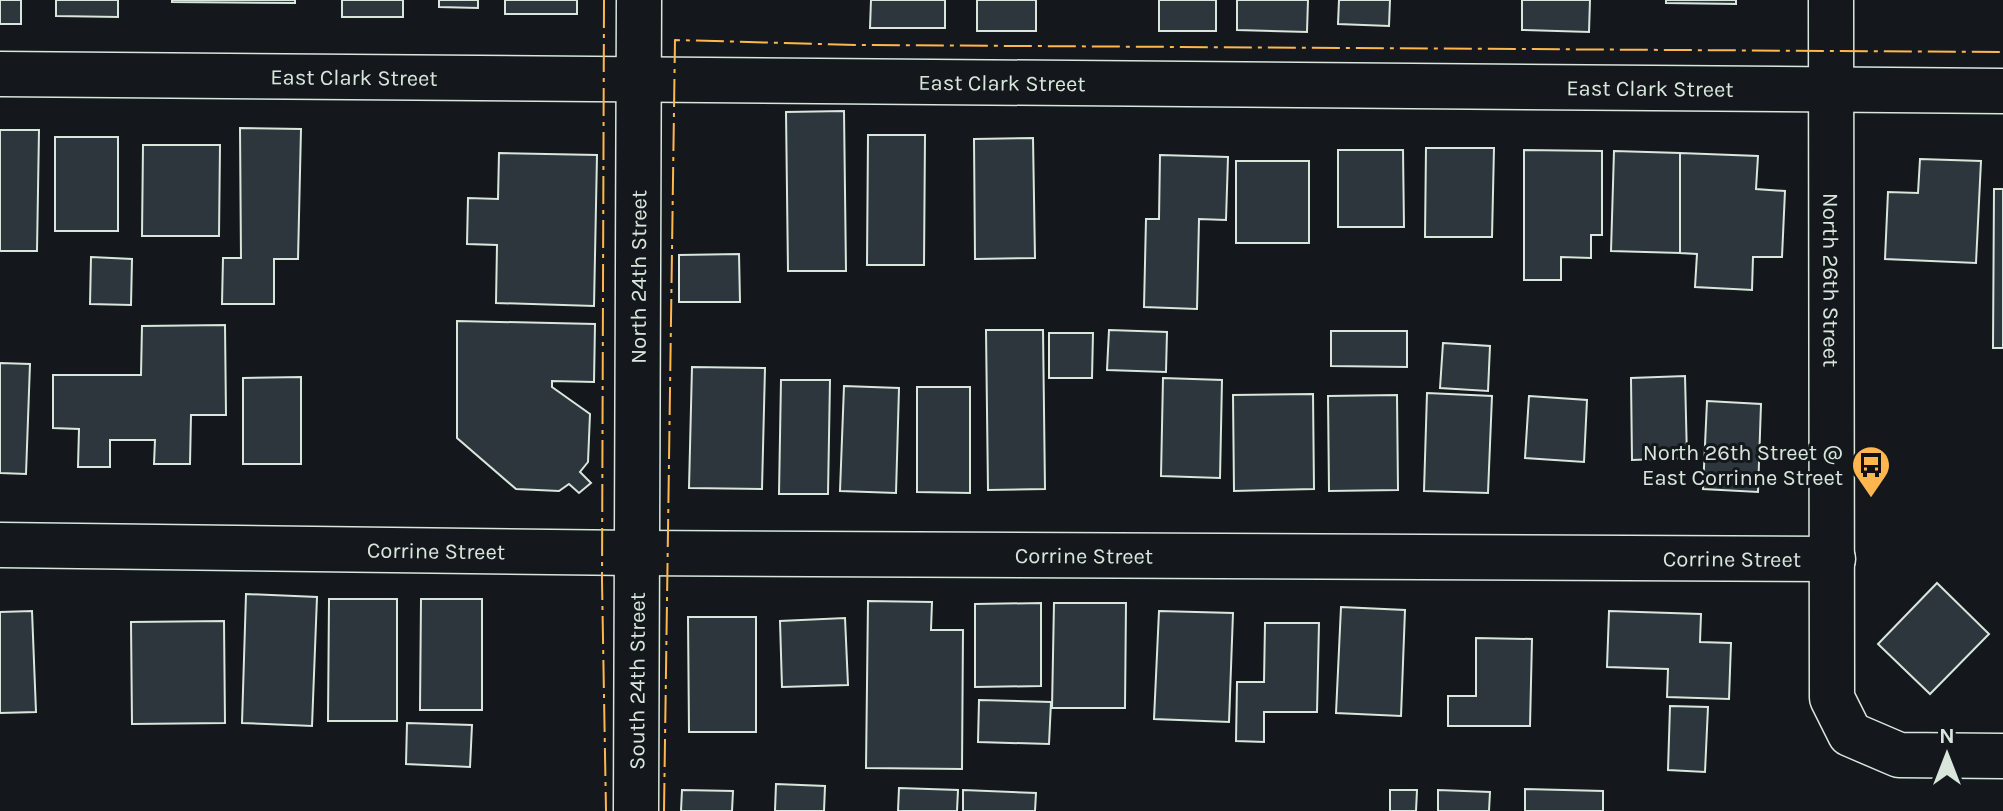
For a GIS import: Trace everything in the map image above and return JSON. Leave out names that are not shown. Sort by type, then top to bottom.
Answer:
[{"type":"street","name":"North 24th Street","points":[[635,553],[639,0]]},
{"type":"street","name":"North 26th Street","points":[[1831,0],[1833,559]]},
{"type":"street","name":"East Clark Street","points":[[0,74],[2003,91]]},
{"type":"street","name":"Corrine Street","points":[[0,545],[635,553],[1833,559],[1832,698],[1850,734],[1899,755],[2003,756]]},
{"type":"street","name":"South 24th Street","points":[[635,553],[636,811]]},
{"type":"building","points":[[0,0],[21,0],[21,24],[0,24]]},
{"type":"building","points":[[56,0],[118,0],[118,17],[56,16]]},
{"type":"building","points":[[295,0],[295,3],[172,2]]},
{"type":"building","points":[[342,0],[403,0],[403,17],[342,17]]},
{"type":"building","points":[[439,0],[478,0],[478,8],[439,7]]},
{"type":"building","points":[[505,0],[577,0],[577,14],[505,14]]},
{"type":"building","points":[[871,0],[945,0],[945,28],[870,28]]},
{"type":"building","points":[[977,0],[1036,0],[1036,31],[977,31]]},
{"type":"building","points":[[1159,0],[1216,0],[1216,31],[1159,31]]},
{"type":"building","points":[[1237,0],[1308,0],[1307,32],[1237,30]]},
{"type":"building","points":[[1339,0],[1390,0],[1389,26],[1338,24]]},
{"type":"building","points":[[1522,0],[1590,0],[1589,32],[1522,30]]},
{"type":"building","points":[[1666,0],[1736,0],[1736,4],[1666,3]]},
{"type":"building","points":[[844,111],[846,271],[788,271],[786,112]]},
{"type":"building","points":[[240,128],[301,129],[298,259],[274,259],[274,304],[222,304],[223,258],[241,258]]},
{"type":"building","points":[[0,130],[39,130],[37,251],[0,251]]},
{"type":"building","points":[[868,135],[925,135],[924,265],[867,265]]},
{"type":"building","points":[[55,137],[118,137],[118,231],[55,231]]},
{"type":"building","points":[[1033,138],[1035,258],[975,259],[974,139]]},
{"type":"building","points":[[143,145],[220,145],[219,236],[142,236]]},
{"type":"building","points":[[1426,148],[1494,148],[1492,237],[1425,237]]},
{"type":"building","points":[[1338,150],[1403,150],[1404,227],[1338,227]]},
{"type":"building","points":[[1524,150],[1602,151],[1602,235],[1591,235],[1591,258],[1561,257],[1561,280],[1524,280]]},
{"type":"building","points":[[1614,151],[1680,153],[1680,253],[1611,251]]},
{"type":"building","points":[[499,153],[597,155],[594,306],[496,303],[497,245],[467,244],[468,198],[498,199]]},
{"type":"building","points":[[1680,153],[1758,156],[1756,189],[1785,191],[1782,257],[1753,257],[1752,290],[1695,287],[1697,254],[1680,253]]},
{"type":"building","points":[[1160,155],[1228,157],[1226,220],[1199,219],[1197,309],[1144,307],[1146,219],[1159,219]]},
{"type":"building","points":[[1920,159],[1981,161],[1976,263],[1885,259],[1888,192],[1918,193]]},
{"type":"building","points":[[1236,161],[1309,161],[1309,243],[1236,243]]},
{"type":"building","points":[[1994,189],[2003,189],[2003,348],[1993,348]]},
{"type":"building","points":[[739,254],[740,302],[679,302],[679,255]]},
{"type":"building","points":[[91,257],[132,259],[131,305],[90,304]]},
{"type":"building","points":[[457,321],[595,324],[594,382],[552,381],[552,387],[590,414],[588,462],[580,472],[591,483],[579,493],[569,484],[559,491],[516,489],[457,438]]},
{"type":"building","points":[[225,325],[226,415],[191,415],[190,464],[154,464],[155,440],[110,440],[110,467],[78,467],[79,429],[53,428],[53,375],[141,375],[142,326]]},
{"type":"building","points":[[986,330],[1043,330],[1045,489],[988,490]]},
{"type":"building","points":[[1109,330],[1167,332],[1166,372],[1107,370]]},
{"type":"building","points":[[1331,331],[1407,331],[1407,367],[1331,366]]},
{"type":"building","points":[[1049,333],[1093,333],[1092,378],[1049,378]]},
{"type":"building","points":[[1443,343],[1490,346],[1488,391],[1440,388]]},
{"type":"building","points":[[0,363],[30,364],[26,474],[0,473]]},
{"type":"building","points":[[692,367],[765,368],[762,489],[689,488]]},
{"type":"building","points":[[1685,376],[1687,458],[1632,460],[1631,378]]},
{"type":"building","points":[[301,377],[301,464],[243,464],[243,378]]},
{"type":"building","points":[[1163,378],[1222,380],[1220,478],[1161,476]]},
{"type":"building","points":[[781,380],[830,380],[828,494],[779,494]]},
{"type":"building","points":[[844,386],[899,388],[896,493],[840,491]]},
{"type":"building","points":[[917,387],[970,387],[970,493],[917,492]]},
{"type":"building","points":[[1427,393],[1492,396],[1488,493],[1424,491]]},
{"type":"building","points":[[1313,394],[1314,489],[1234,491],[1233,395]]},
{"type":"building","points":[[1397,395],[1398,490],[1329,491],[1328,396]]},
{"type":"building","points":[[1529,396],[1587,400],[1584,462],[1525,458]]},
{"type":"building","points":[[1707,401],[1761,404],[1758,492],[1703,489]]},
{"type":"building","points":[[1937,583],[1989,634],[1930,694],[1878,644]]},
{"type":"building","points":[[246,594],[317,597],[312,726],[242,723]]},
{"type":"building","points":[[329,599],[397,599],[397,721],[328,721]]},
{"type":"building","points":[[421,599],[482,599],[482,710],[420,710]]},
{"type":"building","points":[[868,601],[932,602],[931,630],[963,630],[962,769],[866,768]]},
{"type":"building","points":[[1041,603],[1041,686],[975,687],[975,604]]},
{"type":"building","points":[[1054,603],[1126,603],[1125,708],[1052,708]]},
{"type":"building","points":[[1341,607],[1405,610],[1401,716],[1336,713]]},
{"type":"building","points":[[32,611],[36,712],[0,713],[0,612]]},
{"type":"building","points":[[1159,611],[1233,613],[1229,722],[1154,719]]},
{"type":"building","points":[[1609,611],[1701,614],[1700,642],[1731,643],[1729,699],[1667,697],[1668,669],[1607,667]]},
{"type":"building","points":[[688,617],[756,617],[756,732],[689,732]]},
{"type":"building","points":[[845,618],[848,685],[782,687],[780,621]]},
{"type":"building","points":[[224,621],[225,723],[132,724],[131,622]]},
{"type":"building","points":[[1265,623],[1319,623],[1317,712],[1264,712],[1264,742],[1236,741],[1237,682],[1264,682]]},
{"type":"building","points":[[1476,638],[1532,639],[1530,726],[1448,726],[1448,696],[1476,696]]},
{"type":"building","points":[[979,700],[1051,702],[1049,744],[978,742]]},
{"type":"building","points":[[1670,706],[1708,707],[1705,772],[1668,770]]},
{"type":"building","points":[[407,723],[472,725],[470,767],[406,764]]},
{"type":"building","points":[[776,784],[825,786],[824,811],[775,811]]},
{"type":"building","points":[[899,788],[958,790],[957,811],[898,811]]},
{"type":"building","points":[[1525,789],[1603,791],[1603,811],[1525,811]]},
{"type":"building","points":[[682,790],[733,791],[732,811],[681,811]]},
{"type":"building","points":[[963,790],[1036,793],[1035,811],[963,811]]},
{"type":"building","points":[[1390,790],[1417,790],[1416,811],[1390,811]]},
{"type":"building","points":[[1438,790],[1490,792],[1489,811],[1438,811]]},
{"type":"power","points":[[604,0],[602,581],[606,811]]},
{"type":"power","points":[[664,811],[675,40],[858,45],[2003,52]]},
{"type":"place","name":"North 26th Street @ East Corrinne Street","points":[[1871,499]]}]
